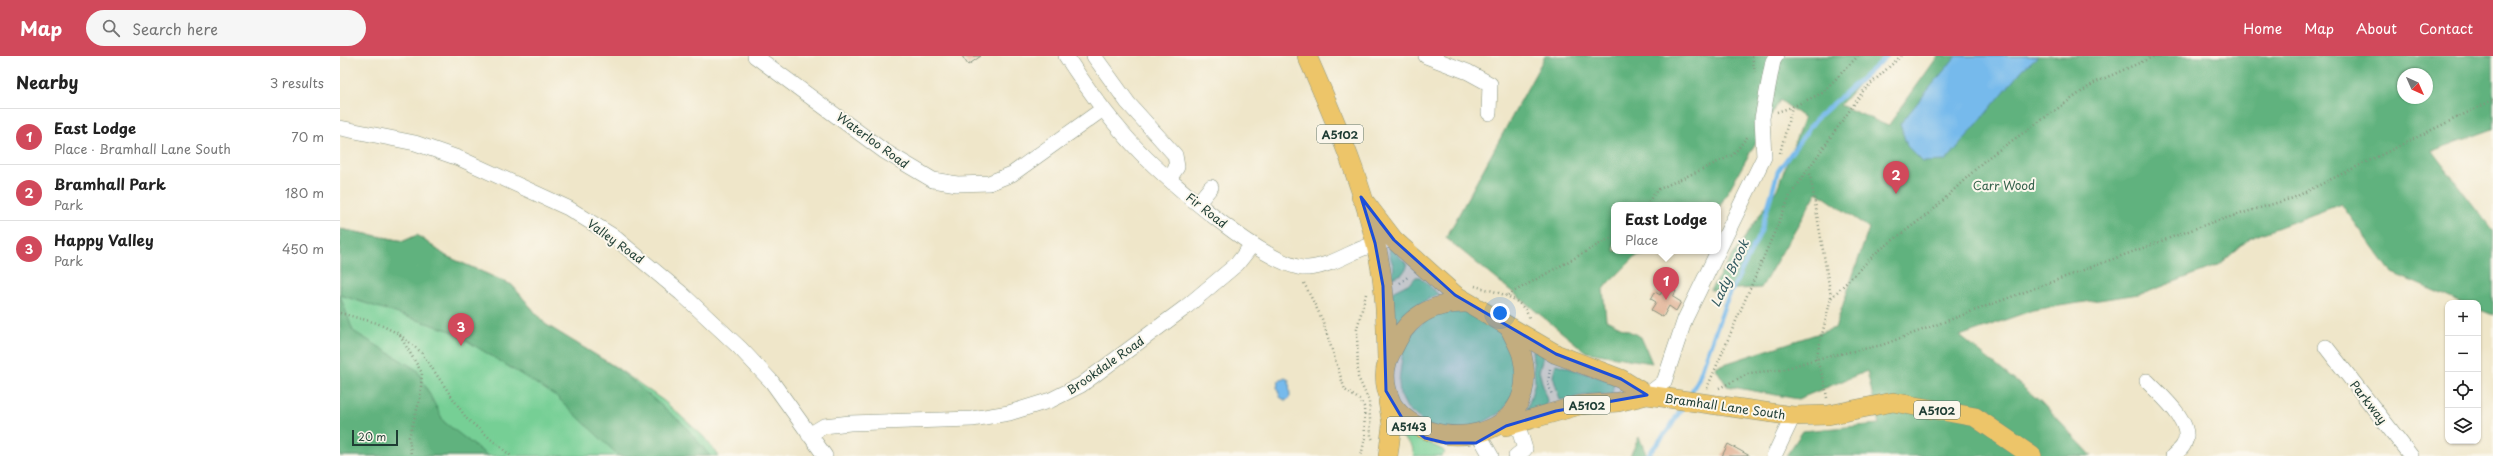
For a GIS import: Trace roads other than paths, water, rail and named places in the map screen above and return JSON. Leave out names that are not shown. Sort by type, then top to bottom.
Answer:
[{"type":"main road","name":"A5102","points":[[1307,56],[1339,131],[1375,242],[1384,286],[1387,362]]},
{"type":"main road","name":"A5102","points":[[1361,197],[1394,240],[1420,265],[1468,303]]},
{"type":"main road","name":"A5143","points":[[1389,450],[1392,425],[1386,391],[1387,362],[1405,329],[1421,314],[1451,302],[1468,303]]},
{"type":"main road","points":[[1468,303],[1509,327],[1522,353],[1525,375],[1518,407],[1512,424],[1474,445]]},
{"type":"main road","name":"Bramhall Lane South","points":[[1509,327],[1556,354],[1621,379],[1655,396]]},
{"type":"main road","name":"A5143","points":[[1386,391],[1395,410],[1405,423],[1425,438],[1446,443],[1474,445]]},
{"type":"main road","name":"Bramhall Lane South","points":[[1512,424],[1580,405],[1618,402],[1655,396],[1704,399],[1793,416],[1829,415],[1893,402],[1975,417],[2032,456]]},
{"type":"street","name":"Waterloo Road","points":[[755,56],[884,151],[933,180],[957,184],[989,183],[1012,174],[1103,109]]},
{"type":"street","name":"Fir Road","points":[[1066,56],[1103,109],[1140,152],[1169,180],[1252,245],[1295,266],[1308,268],[1333,261],[1375,242],[1394,240]]},
{"type":"street","points":[[1094,56],[1128,103],[1175,155],[1177,167],[1169,180]]},
{"type":"street","points":[[1426,56],[1468,72],[1490,84],[1489,113]]},
{"type":"street","points":[[1721,246],[1764,157],[1762,118],[1773,61],[1776,56]]},
{"type":"street","name":"Valley Road","points":[[340,128],[414,143],[461,159],[544,196],[588,220],[646,263],[736,343],[772,382],[825,456]]},
{"type":"street","points":[[1198,203],[1211,187]]},
{"type":"street","name":"Brookdale Road","points":[[809,435],[824,426],[850,423],[972,419],[1009,413],[1051,400],[1081,385],[1186,307],[1237,264],[1252,245]]},
{"type":"street","points":[[1655,396],[1664,382],[1686,319],[1717,254]]},
{"type":"street","name":"Parkway","points":[[2326,347],[2411,456]]},
{"type":"street","points":[[2147,381],[2183,420],[2186,431],[2184,444],[2173,456]]},
{"type":"street","points":[[1774,456],[1793,416]]},
{"type":"street","points":[[1512,424],[1525,449],[1516,456]]},
{"type":"street","points":[[1474,445],[1491,456]]},
{"type":"water","points":[[1956,56],[2038,56],[2023,69],[1946,161],[1923,162],[1907,146],[1900,124]]},
{"type":"water","points":[[1285,378],[1289,380],[1290,397],[1286,401],[1280,397],[1277,387],[1279,381]]},
{"type":"waterway","name":"Lady Brook","points":[[1689,396],[1698,380],[1725,304],[1761,231],[1778,171],[1816,119],[1887,56]]},
{"type":"waterway","name":"Lady Brook","points":[[1647,456],[1669,429],[1683,406]]},
{"type":"place","name":"Bramhall Park","points":[[1896,194]]},
{"type":"place","name":"East Lodge","points":[[1666,300]]},
{"type":"place","name":"Happy Valley","points":[[461,346]]},
{"type":"park label","name":"Carr Wood","points":[[2004,185]]}]
